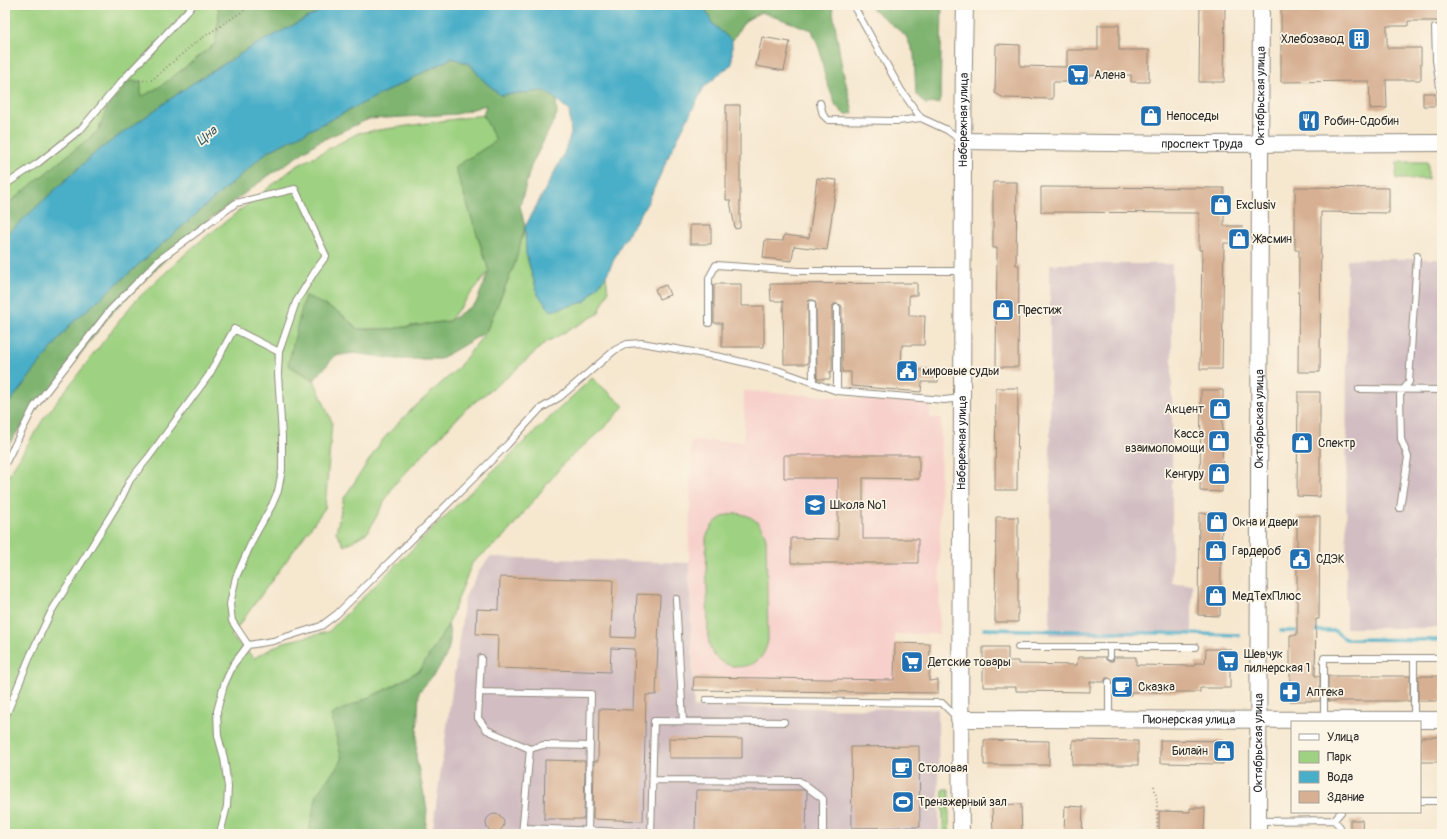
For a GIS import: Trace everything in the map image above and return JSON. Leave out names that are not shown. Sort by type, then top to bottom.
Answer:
[{"type":"street","name":"Набережная улица","points":[[960,834],[959,719],[962,398],[962,141],[965,5]]},
{"type":"street","name":"Октябрьская улица","points":[[1258,828],[1261,5]]},
{"type":"street","name":"проспект Труда","points":[[962,141],[1260,144],[1442,143]]},
{"type":"street","name":"Пионерская улица","points":[[959,719],[1442,720]]},
{"type":"lane","points":[[5,186],[38,163],[81,129],[121,82],[193,5]]},
{"type":"lane","points":[[854,5],[901,90],[921,118],[946,130],[962,141]]},
{"type":"lane","points":[[1436,28],[1436,60],[1442,100]]},
{"type":"lane","points":[[820,103],[823,115],[828,120],[898,121],[921,118]]},
{"type":"lane","points":[[5,464],[34,407],[110,310],[159,260],[236,203],[295,189],[326,256],[296,302],[279,352],[278,374],[282,437],[282,470],[278,491],[272,505],[254,536],[236,576],[230,604],[232,621],[248,645]]},
{"type":"lane","points":[[1400,508],[1408,457],[1401,438],[1400,395],[1409,382],[1417,256]]},
{"type":"lane","points":[[709,323],[709,278],[716,265],[799,271],[962,271]]},
{"type":"lane","points":[[812,304],[813,382]]},
{"type":"lane","points":[[837,308],[837,391]]},
{"type":"lane","points":[[5,718],[31,654],[51,612],[122,497],[130,480],[148,458],[209,374],[234,329],[279,352]]},
{"type":"lane","points":[[220,834],[228,806],[228,786],[224,758],[218,736],[218,711],[224,685],[233,665],[248,645],[273,640],[321,626],[337,614],[507,446],[540,409],[560,397],[615,350],[627,344],[642,343],[721,357],[780,371],[837,391],[944,400],[962,398]]},
{"type":"lane","points":[[1359,389],[1442,390]]},
{"type":"lane","points":[[676,599],[682,721]]},
{"type":"lane","points":[[1018,647],[1195,648]]},
{"type":"lane","points":[[1110,647],[1110,657]]},
{"type":"lane","points":[[481,658],[478,718],[487,730],[530,749],[543,745],[590,746]]},
{"type":"lane","points":[[1324,720],[1324,658],[1442,658]]},
{"type":"lane","points":[[1414,658],[1414,721]]},
{"type":"lane","points":[[1108,720],[1109,682]]},
{"type":"lane","points":[[479,692],[591,694],[588,831]]},
{"type":"lane","points":[[706,700],[942,703],[959,719]]},
{"type":"lane","points":[[530,749],[522,831],[651,833],[654,721],[784,722]]},
{"type":"lane","points":[[653,780],[798,781],[822,799],[823,834]]},
{"type":"lane","points":[[1421,801],[1442,801]]},
{"type":"lane","points":[[1258,828],[1334,820],[1340,813]]},
{"type":"lane","points":[[1334,820],[1340,827],[1340,834]]},
{"type":"path","points":[[121,82],[152,80],[196,42],[252,5]]},
{"type":"path","points":[[1154,786],[1157,800],[1156,834]]},
{"type":"shaded area","points":[[1347,259],[1442,259],[1442,628],[1346,628]]},
{"type":"shaded area","points":[[1050,264],[1172,264],[1172,583],[1192,584],[1192,635],[1050,635]]},
{"type":"shaded area","name":"Школа №1","points":[[744,391],[930,403],[930,418],[941,418],[939,634],[895,634],[894,680],[694,677],[689,563],[691,441],[744,441]]},
{"type":"shaded area","points":[[490,557],[689,563],[694,707],[938,709],[939,834],[432,834],[465,597],[479,571]]},
{"type":"green space","points":[[5,5],[218,5],[219,19],[215,44],[161,86],[141,98],[107,108],[98,131],[5,206]]},
{"type":"green space","points":[[218,5],[332,5],[253,46],[190,85],[96,152],[5,236],[5,206],[98,131],[107,108],[129,81],[141,81],[141,97],[161,86],[215,44],[219,19]]},
{"type":"green space","points":[[704,5],[832,5],[841,62],[853,113],[845,115],[836,106],[825,77],[820,51],[812,30],[761,12],[745,21],[732,41],[712,23]]},
{"type":"green space","points":[[868,5],[942,5],[940,103],[925,104],[916,94],[914,54],[906,36]]},
{"type":"green space","points":[[452,58],[470,64],[481,78],[500,95],[545,91],[556,99],[557,114],[531,166],[520,206],[525,227],[514,266],[486,332],[440,359],[397,359],[354,353],[335,356],[314,380],[288,365],[305,295],[340,313],[358,329],[390,329],[449,321],[476,303],[489,271],[455,167],[496,141],[483,115],[486,105],[457,114],[369,119],[318,142],[264,179],[195,230],[111,314],[58,383],[15,435],[5,451],[5,408],[70,325],[267,152]]},
{"type":"green space","points":[[483,115],[497,141],[455,167],[489,271],[449,321],[390,329],[358,329],[340,313],[288,365],[314,380],[332,422],[325,508],[231,636],[254,658],[284,642],[328,632],[462,500],[592,378],[624,406],[608,424],[564,463],[504,537],[472,563],[448,625],[420,670],[391,687],[331,715],[342,760],[317,794],[310,826],[310,834],[5,834],[5,481],[44,418],[134,302],[193,247],[295,167],[358,133]]},
{"type":"green space","points":[[1397,162],[1428,162],[1428,179],[1396,179]]},
{"type":"green space","points":[[525,227],[526,254],[538,295],[551,310],[585,302],[606,276],[608,292],[598,314],[545,343],[510,375],[467,408],[393,486],[368,532],[344,546],[336,532],[344,498],[383,439],[409,412],[457,369],[486,332],[514,266]]},
{"type":"green space","points":[[734,513],[746,515],[758,523],[766,538],[768,642],[761,657],[755,662],[742,667],[720,661],[711,650],[708,637],[706,538],[716,521],[724,516]]},
{"type":"green space","points":[[448,625],[450,644],[447,653],[438,670],[419,692],[416,757],[427,809],[425,834],[310,834],[310,826],[317,794],[342,760],[331,715],[391,687],[420,670]]},
{"type":"green space","points":[[943,789],[949,789],[949,834],[943,834]]},
{"type":"water","name":"Цна","points":[[332,5],[704,5],[712,23],[732,41],[732,64],[704,87],[671,151],[648,202],[621,245],[606,276],[585,302],[551,311],[538,295],[526,254],[525,227],[563,156],[571,133],[569,110],[545,91],[500,95],[481,78],[470,64],[452,58],[267,152],[70,325],[5,408],[5,236],[96,152],[190,85],[253,46]]},
{"type":"building","points":[[1200,5],[1225,5],[1224,82],[1199,82]]},
{"type":"building","name":"Хлебозавод","points":[[1281,5],[1441,5],[1441,21],[1408,21],[1408,26],[1387,26],[1387,48],[1421,48],[1421,80],[1386,80],[1387,108],[1370,109],[1369,81],[1281,82]]},
{"type":"building","points":[[1098,25],[1119,25],[1119,50],[1149,50],[1149,82],[1131,82],[1131,75],[1088,75],[1088,82],[1053,82],[1053,99],[1004,98],[995,93],[996,44],[1020,45],[1020,66],[1067,67],[1067,50],[1098,50]]},
{"type":"building","points":[[762,37],[790,42],[784,71],[756,66]]},
{"type":"building","points":[[1423,93],[1435,93],[1435,106],[1423,106]]},
{"type":"building","points":[[726,105],[740,105],[740,228],[735,229],[730,200],[726,200]]},
{"type":"building","points":[[817,178],[837,180],[827,250],[794,246],[792,261],[763,258],[765,240],[783,241],[784,235],[809,238]]},
{"type":"building","points":[[993,182],[1017,182],[1016,265],[1019,265],[1018,367],[996,367],[997,248],[993,248]]},
{"type":"building","points":[[1041,187],[1224,188],[1224,226],[1242,226],[1242,243],[1224,243],[1222,369],[1200,369],[1202,250],[1199,250],[1199,213],[1041,212]]},
{"type":"building","points":[[1295,187],[1389,188],[1389,213],[1321,212],[1320,372],[1298,372],[1299,250],[1295,250]]},
{"type":"building","points":[[690,225],[711,225],[711,244],[690,244]]},
{"type":"building","points":[[917,283],[917,295],[909,295],[909,316],[925,316],[924,345],[902,345],[901,370],[938,370],[938,382],[922,382],[921,392],[851,386],[851,372],[842,372],[842,308],[841,305],[837,304],[834,304],[832,308],[832,372],[830,371],[830,379],[817,379],[816,304],[814,300],[809,300],[808,304],[808,364],[784,364],[783,301],[771,301],[770,284]]},
{"type":"building","points":[[714,284],[741,284],[741,306],[764,306],[764,347],[722,347],[722,323],[714,323]]},
{"type":"building","points":[[666,285],[670,295],[659,299],[655,289]]},
{"type":"building","points":[[996,388],[1018,388],[1017,490],[995,490]]},
{"type":"building","points":[[1201,390],[1223,390],[1222,492],[1200,491]]},
{"type":"building","points":[[1298,392],[1320,392],[1320,497],[1297,496]]},
{"type":"building","points":[[784,455],[919,455],[919,479],[863,478],[863,539],[918,539],[918,563],[791,563],[791,538],[838,539],[838,478],[784,478]]},
{"type":"building","points":[[1199,513],[1222,514],[1220,616],[1198,615]]},
{"type":"building","points":[[1297,516],[1320,516],[1319,619],[1316,619],[1315,676],[1320,676],[1320,701],[1290,701],[1290,635],[1297,635]]},
{"type":"building","points":[[996,517],[1018,517],[1018,622],[995,622]]},
{"type":"building","points":[[500,577],[613,580],[611,637],[635,638],[637,594],[660,595],[656,695],[646,695],[643,821],[593,819],[594,761],[598,761],[599,709],[633,710],[635,649],[611,648],[610,672],[497,668],[498,635],[476,634],[477,609],[499,610]]},
{"type":"building","points":[[895,643],[930,644],[929,681],[938,680],[938,693],[693,690],[694,677],[894,680]]},
{"type":"building","points":[[983,647],[1008,647],[1008,661],[1018,661],[1018,664],[1077,665],[1078,657],[1106,657],[1106,660],[1113,661],[1114,657],[1136,657],[1136,665],[1195,666],[1195,663],[1205,663],[1206,649],[1230,649],[1230,688],[1200,688],[1200,692],[1131,692],[1131,695],[1114,695],[1113,682],[1109,678],[1106,678],[1104,682],[1090,682],[1090,692],[1016,691],[1016,687],[983,687]]},
{"type":"building","points":[[1328,676],[1410,676],[1410,701],[1328,701]]},
{"type":"building","points":[[1418,676],[1442,676],[1442,701],[1418,701]]},
{"type":"building","points":[[1421,737],[1442,737],[1442,762],[1421,762]]},
{"type":"building","points":[[669,738],[742,739],[742,758],[669,758]]},
{"type":"building","points":[[984,740],[1049,741],[1049,765],[984,765]]},
{"type":"building","points":[[1073,740],[1138,741],[1138,765],[1072,765]]},
{"type":"building","points":[[1160,740],[1224,741],[1223,764],[1160,763]]},
{"type":"building","points":[[919,746],[920,827],[852,828],[851,747]]},
{"type":"building","points":[[545,760],[585,761],[584,819],[544,819]]},
{"type":"building","points":[[696,790],[804,790],[807,792],[806,834],[695,834]]},
{"type":"building","points":[[1021,804],[1022,834],[993,834],[992,805]]},
{"type":"building","points":[[1065,806],[1083,807],[1082,834],[1064,834]]},
{"type":"building","points":[[1190,808],[1205,808],[1204,834],[1159,833],[1159,811],[1190,812]]},
{"type":"building","points":[[491,814],[499,814],[504,819],[502,830],[499,832],[491,832],[486,827],[486,819]]},
{"type":"building","points":[[1350,820],[1362,820],[1363,834],[1350,834]]},
{"type":"waterway","points":[[984,629],[1239,635]]},
{"type":"waterway","points":[[1281,631],[1301,631]]},
{"type":"waterway","points":[[1312,631],[1335,631],[1345,639],[1442,640]]},
{"type":"place","name":"Хлебозавод","points":[[1359,39]]},
{"type":"place","name":"Алена","points":[[1078,75]]},
{"type":"place","name":"Непоседы","points":[[1151,116]]},
{"type":"place","name":"Робин-Сдобин","points":[[1309,121]]},
{"type":"place","name":"Exclusiv","points":[[1221,205]]},
{"type":"place","name":"Жасмин","points":[[1239,239]]},
{"type":"place","name":"Престиж","points":[[1003,310]]},
{"type":"place","name":"мировые судьи","points":[[907,371]]},
{"type":"place","name":"Акцент","points":[[1220,409]]},
{"type":"place","name":"Касса взаимопомощи","points":[[1219,441]]},
{"type":"place","name":"Спектр","points":[[1302,443]]},
{"type":"place","name":"Кенгуру","points":[[1219,474]]},
{"type":"place","name":"Школа №1","points":[[815,505]]},
{"type":"place","name":"Окна и двери","points":[[1217,522]]},
{"type":"place","name":"Гардероб","points":[[1216,551]]},
{"type":"place","name":"СДЭК","points":[[1300,559]]},
{"type":"place","name":"МедТехПлюс","points":[[1216,596]]},
{"type":"place","name":"Шевчук пилнерская 1","points":[[1228,661]]},
{"type":"place","name":"Детские товары","points":[[912,662]]},
{"type":"place","name":"Сказка","points":[[1122,687]]},
{"type":"place","name":"Аптека","points":[[1290,692]]},
{"type":"place","name":"Билайн","points":[[1224,751]]},
{"type":"place","name":"Столовая","points":[[902,768]]},
{"type":"place","name":"Тренажерный зал","points":[[903,802]]}]
